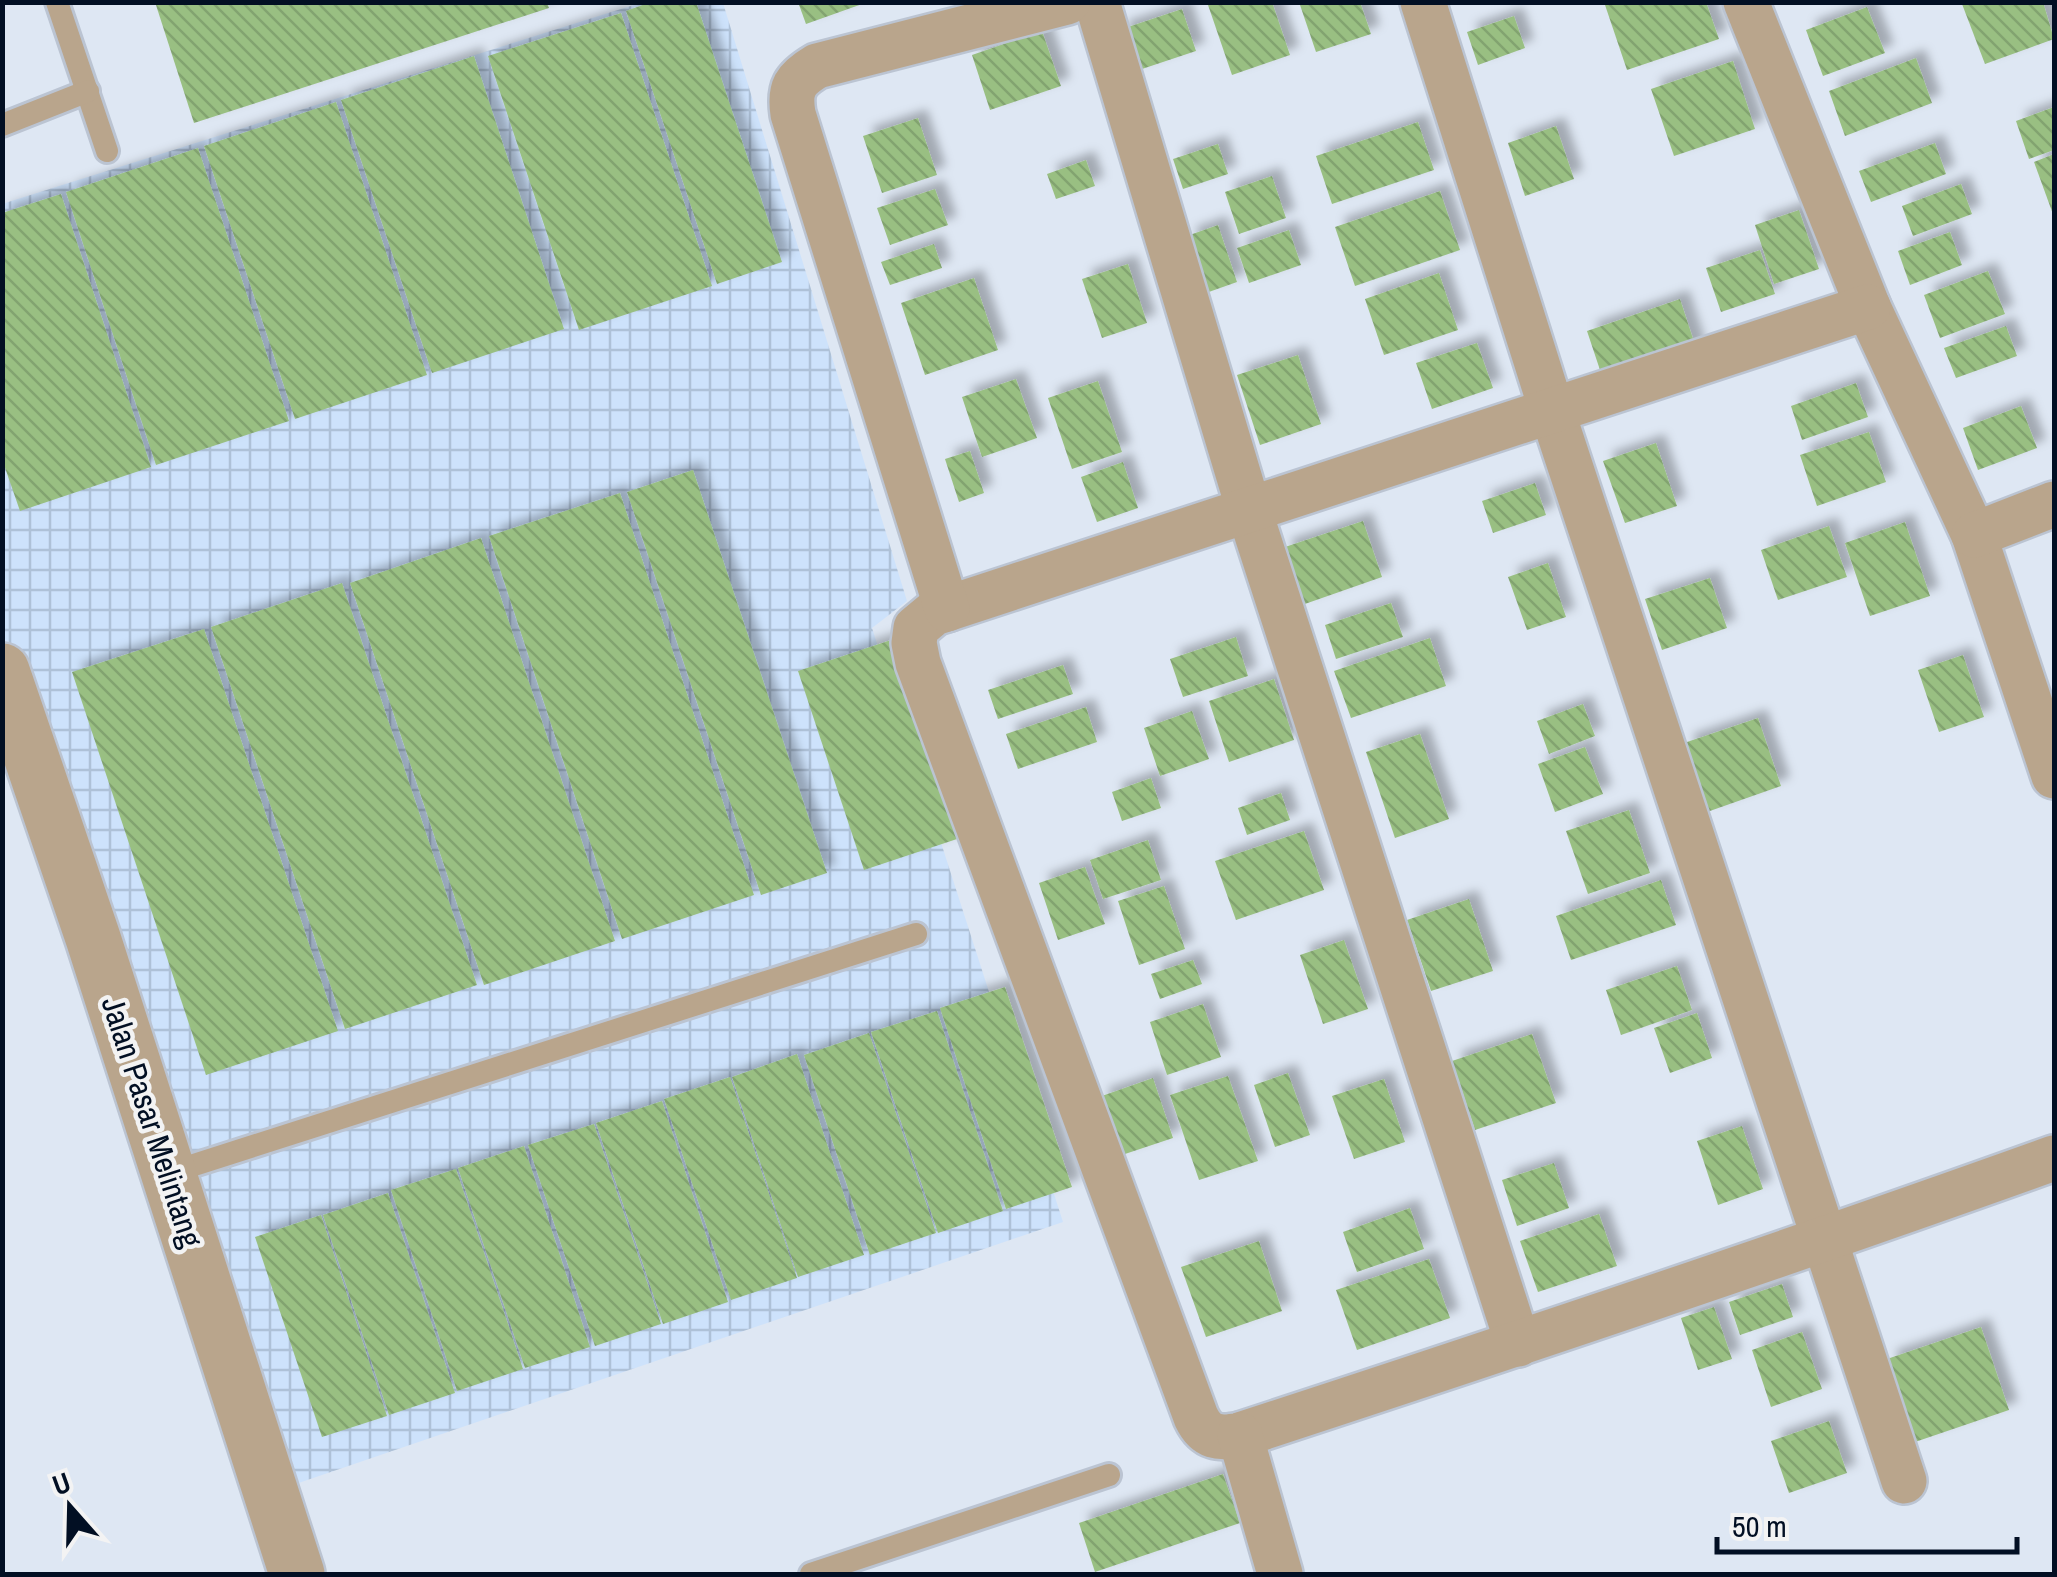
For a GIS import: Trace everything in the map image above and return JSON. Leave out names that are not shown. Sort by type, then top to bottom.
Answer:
[{"type":"street","points":[[948,608],[793,114],[790,92],[797,78],[817,66],[1067,2]]},
{"type":"street","points":[[1097,2],[1249,510],[1518,1344]]},
{"type":"street","points":[[1422,2],[1552,411],[1904,1480]]},
{"type":"street","points":[[1746,2],[1868,307],[1974,535],[2054,776]]},
{"type":"street","points":[[1868,307],[948,608],[924,618],[916,628],[918,663],[1196,1417],[1211,1435],[1218,1438],[1240,1434],[1518,1344],[2054,1158]]},
{"type":"street","points":[[1974,535],[2054,504]]},
{"type":"street","name":"Jalan Pasar Melintang","points":[[2,672],[297,1574]]},
{"type":"street","points":[[1240,1434],[1280,1574]]},
{"type":"lane","points":[[58,2],[106,151]]},
{"type":"lane","points":[[2,125],[88,91]]},
{"type":"lane","points":[[169,1173],[916,934]]},
{"type":"lane","points":[[811,1574],[1109,1475]]},
{"type":"shaded area","points":[[640,3],[723,3],[907,601],[872,628],[1063,1222],[281,1489],[3,633],[2,204]]},
{"type":"building","points":[[155,2],[547,2],[549,8],[194,123]]},
{"type":"building","points":[[651,2],[696,2],[782,262],[717,284],[626,11]]},
{"type":"building","points":[[798,2],[865,2],[865,3],[806,24]]},
{"type":"building","points":[[1207,2],[1272,2],[1290,55],[1232,75]]},
{"type":"building","points":[[1299,2],[1360,2],[1371,34],[1316,52]]},
{"type":"building","points":[[1604,2],[1706,2],[1719,39],[1627,70]]},
{"type":"building","points":[[2043,2],[2054,39],[1985,64],[1962,4]]},
{"type":"building","points":[[1867,7],[1885,53],[1823,76],[1806,30]]},
{"type":"building","points":[[1182,9],[1196,51],[1133,72],[1119,30]]},
{"type":"building","points":[[621,13],[712,286],[579,330],[488,56]]},
{"type":"building","points":[[1514,16],[1525,48],[1478,65],[1467,32]]},
{"type":"building","points":[[1042,31],[1061,86],[990,110],[972,55]]},
{"type":"building","points":[[474,56],[564,329],[432,373],[341,100]]},
{"type":"building","points":[[1916,58],[1932,103],[1845,136],[1829,91]]},
{"type":"building","points":[[1733,61],[1755,129],[1674,156],[1651,89]]},
{"type":"building","points":[[336,102],[427,375],[295,419],[204,146]]},
{"type":"building","points":[[2054,107],[2054,150],[2029,159],[2016,121]]},
{"type":"building","points":[[918,118],[937,175],[882,193],[863,136]]},
{"type":"building","points":[[1418,122],[1434,170],[1332,204],[1316,156]]},
{"type":"building","points":[[1556,126],[1574,179],[1525,196],[1508,143]]},
{"type":"building","points":[[1935,143],[1946,174],[1871,202],[1859,171]]},
{"type":"building","points":[[1218,144],[1228,174],[1183,189],[1173,159]]},
{"type":"building","points":[[198,148],[289,421],[156,465],[66,192]]},
{"type":"building","points":[[2054,154],[2054,217],[2034,162]]},
{"type":"building","points":[[1086,160],[1095,186],[1056,199],[1047,174]]},
{"type":"building","points":[[1272,176],[1286,218],[1239,234],[1225,192]]},
{"type":"building","points":[[1961,184],[1972,214],[1913,236],[1902,206]]},
{"type":"building","points":[[935,189],[948,225],[890,245],[877,208]]},
{"type":"building","points":[[1440,191],[1460,250],[1355,286],[1335,227]]},
{"type":"building","points":[[61,194],[151,467],[20,511],[2,459],[2,213]]},
{"type":"building","points":[[1799,210],[1819,269],[1774,284],[1755,225]]},
{"type":"building","points":[[1218,225],[1237,282],[1206,293],[1187,236]]},
{"type":"building","points":[[1289,230],[1301,265],[1249,283],[1237,248]]},
{"type":"building","points":[[1950,232],[1962,265],[1910,285],[1898,251]]},
{"type":"building","points":[[934,244],[942,268],[890,285],[881,262]]},
{"type":"building","points":[[1760,250],[1775,294],[1721,312],[1706,268]]},
{"type":"building","points":[[1128,264],[1147,323],[1102,338],[1082,279]]},
{"type":"building","points":[[1988,271],[2005,314],[1940,338],[1924,295]]},
{"type":"building","points":[[1439,273],[1458,330],[1384,355],[1365,299]]},
{"type":"building","points":[[974,278],[998,350],[925,375],[901,303]]},
{"type":"building","points":[[1680,299],[1697,351],[1604,382],[1587,331]]},
{"type":"building","points":[[2006,326],[2017,356],[1956,378],[1944,348]]},
{"type":"building","points":[[1477,343],[1493,388],[1432,409],[1416,363]]},
{"type":"building","points":[[1298,355],[1321,424],[1260,445],[1237,375]]},
{"type":"building","points":[[1016,379],[1037,438],[982,457],[962,397]]},
{"type":"building","points":[[1098,381],[1122,452],[1072,469],[1048,398]]},
{"type":"building","points":[[1856,383],[1868,417],[1802,440],[1791,406]]},
{"type":"building","points":[[2021,406],[2037,448],[1978,470],[1963,428]]},
{"type":"building","points":[[1869,432],[1886,482],[1817,506],[1800,455]]},
{"type":"building","points":[[1656,443],[1677,506],[1625,523],[1603,461]]},
{"type":"building","points":[[970,451],[984,493],[959,502],[945,459]]},
{"type":"building","points":[[1123,462],[1138,508],[1097,522],[1081,477]]},
{"type":"building","points":[[693,470],[827,873],[761,895],[627,492]]},
{"type":"building","points":[[1535,483],[1546,515],[1493,533],[1482,501]]},
{"type":"building","points":[[620,493],[754,895],[622,939],[489,536]]},
{"type":"building","points":[[1363,521],[1382,577],[1302,605],[1282,548]]},
{"type":"building","points":[[1905,522],[1930,596],[1870,616],[1845,543]]},
{"type":"building","points":[[1829,526],[1847,577],[1778,600],[1761,550]]},
{"type":"building","points":[[481,538],[615,941],[484,985],[350,583]]},
{"type":"building","points":[[1548,563],[1566,617],[1527,630],[1508,577]]},
{"type":"building","points":[[1710,578],[1727,628],[1662,650],[1645,599]]},
{"type":"building","points":[[342,583],[477,985],[345,1029],[211,627]]},
{"type":"building","points":[[1391,603],[1403,637],[1336,659],[1325,625]]},
{"type":"building","points":[[204,629],[338,1031],[206,1075],[72,672]]},
{"type":"building","points":[[1236,637],[1248,676],[1183,697],[1170,659]]},
{"type":"building","points":[[1430,638],[1446,686],[1351,718],[1334,671]]},
{"type":"building","points":[[891,640],[957,839],[864,870],[798,671]]},
{"type":"building","points":[[1963,655],[1984,717],[1939,732],[1918,670]]},
{"type":"building","points":[[1063,665],[1073,694],[998,719],[988,690]]},
{"type":"building","points":[[1274,679],[1294,740],[1229,762],[1209,701]]},
{"type":"building","points":[[1583,704],[1595,736],[1549,754],[1537,721]]},
{"type":"building","points":[[1086,707],[1097,742],[1018,769],[1006,734]]},
{"type":"building","points":[[1192,711],[1209,759],[1160,776],[1144,728]]},
{"type":"building","points":[[1758,718],[1781,786],[1707,812],[1684,743]]},
{"type":"building","points":[[1420,734],[1449,819],[1395,838],[1366,752]]},
{"type":"building","points":[[1585,747],[1603,794],[1555,812],[1538,764]]},
{"type":"building","points":[[1151,778],[1161,808],[1122,821],[1112,792]]},
{"type":"building","points":[[1281,793],[1290,820],[1247,835],[1238,808]]},
{"type":"building","points":[[1629,810],[1650,873],[1588,894],[1566,831]]},
{"type":"building","points":[[1304,831],[1324,890],[1236,920],[1215,861]]},
{"type":"building","points":[[1148,840],[1161,880],[1103,899],[1090,860]]},
{"type":"building","points":[[1085,867],[1105,924],[1058,940],[1039,883]]},
{"type":"building","points":[[1661,880],[1676,925],[1571,960],[1556,916]]},
{"type":"building","points":[[1164,886],[1185,949],[1139,965],[1118,901]]},
{"type":"building","points":[[1469,899],[1493,971],[1431,991],[1407,920]]},
{"type":"building","points":[[1344,940],[1368,1009],[1323,1024],[1300,955]]},
{"type":"building","points":[[1193,960],[1202,984],[1160,999],[1151,974]]},
{"type":"building","points":[[1677,966],[1692,1010],[1621,1035],[1606,990]]},
{"type":"building","points":[[1005,987],[1072,1187],[1006,1209],[940,1008]]},
{"type":"building","points":[[1203,1004],[1221,1057],[1167,1075],[1150,1022]]},
{"type":"building","points":[[937,1011],[1003,1211],[938,1233],[871,1032]]},
{"type":"building","points":[[1697,1013],[1712,1058],[1670,1073],[1654,1028]]},
{"type":"building","points":[[869,1033],[936,1233],[870,1255],[804,1055]]},
{"type":"building","points":[[1532,1034],[1556,1103],[1475,1130],[1452,1061]]},
{"type":"building","points":[[797,1054],[864,1255],[798,1277],[732,1077]]},
{"type":"building","points":[[1288,1073],[1310,1135],[1275,1147],[1254,1085]]},
{"type":"building","points":[[1228,1076],[1258,1161],[1199,1180],[1170,1095]]},
{"type":"building","points":[[730,1077],[797,1278],[731,1300],[664,1099]]},
{"type":"building","points":[[1153,1078],[1173,1138],[1119,1156],[1099,1097]]},
{"type":"building","points":[[1384,1079],[1405,1142],[1354,1159],[1332,1096]]},
{"type":"building","points":[[662,1101],[728,1302],[663,1324],[596,1123]]},
{"type":"building","points":[[594,1124],[661,1324],[595,1346],[528,1145]]},
{"type":"building","points":[[1742,1126],[1763,1189],[1718,1205],[1697,1141]]},
{"type":"building","points":[[524,1146],[590,1347],[525,1368],[458,1168]]},
{"type":"building","points":[[1554,1163],[1569,1208],[1517,1226],[1502,1180]]},
{"type":"building","points":[[456,1169],[523,1369],[457,1391],[391,1190]]},
{"type":"building","points":[[388,1193],[455,1393],[389,1415],[323,1215]]},
{"type":"building","points":[[1410,1208],[1424,1249],[1357,1272],[1343,1232]]},
{"type":"building","points":[[1599,1214],[1617,1266],[1538,1292],[1520,1241]]},
{"type":"building","points":[[321,1215],[387,1416],[322,1437],[255,1237]]},
{"type":"building","points":[[1259,1241],[1282,1311],[1206,1337],[1181,1267]]},
{"type":"building","points":[[1429,1259],[1450,1318],[1357,1350],[1336,1290]]},
{"type":"building","points":[[1782,1284],[1793,1317],[1740,1335],[1729,1302]]},
{"type":"building","points":[[1714,1307],[1732,1359],[1698,1370],[1681,1318]]},
{"type":"building","points":[[1981,1327],[2009,1410],[1915,1442],[1887,1359]]},
{"type":"building","points":[[1802,1332],[1822,1389],[1771,1407],[1752,1350]]},
{"type":"building","points":[[1829,1421],[1847,1473],[1789,1493],[1771,1441]]},
{"type":"building","points":[[1223,1474],[1240,1523],[1095,1572],[1079,1523]]}]
